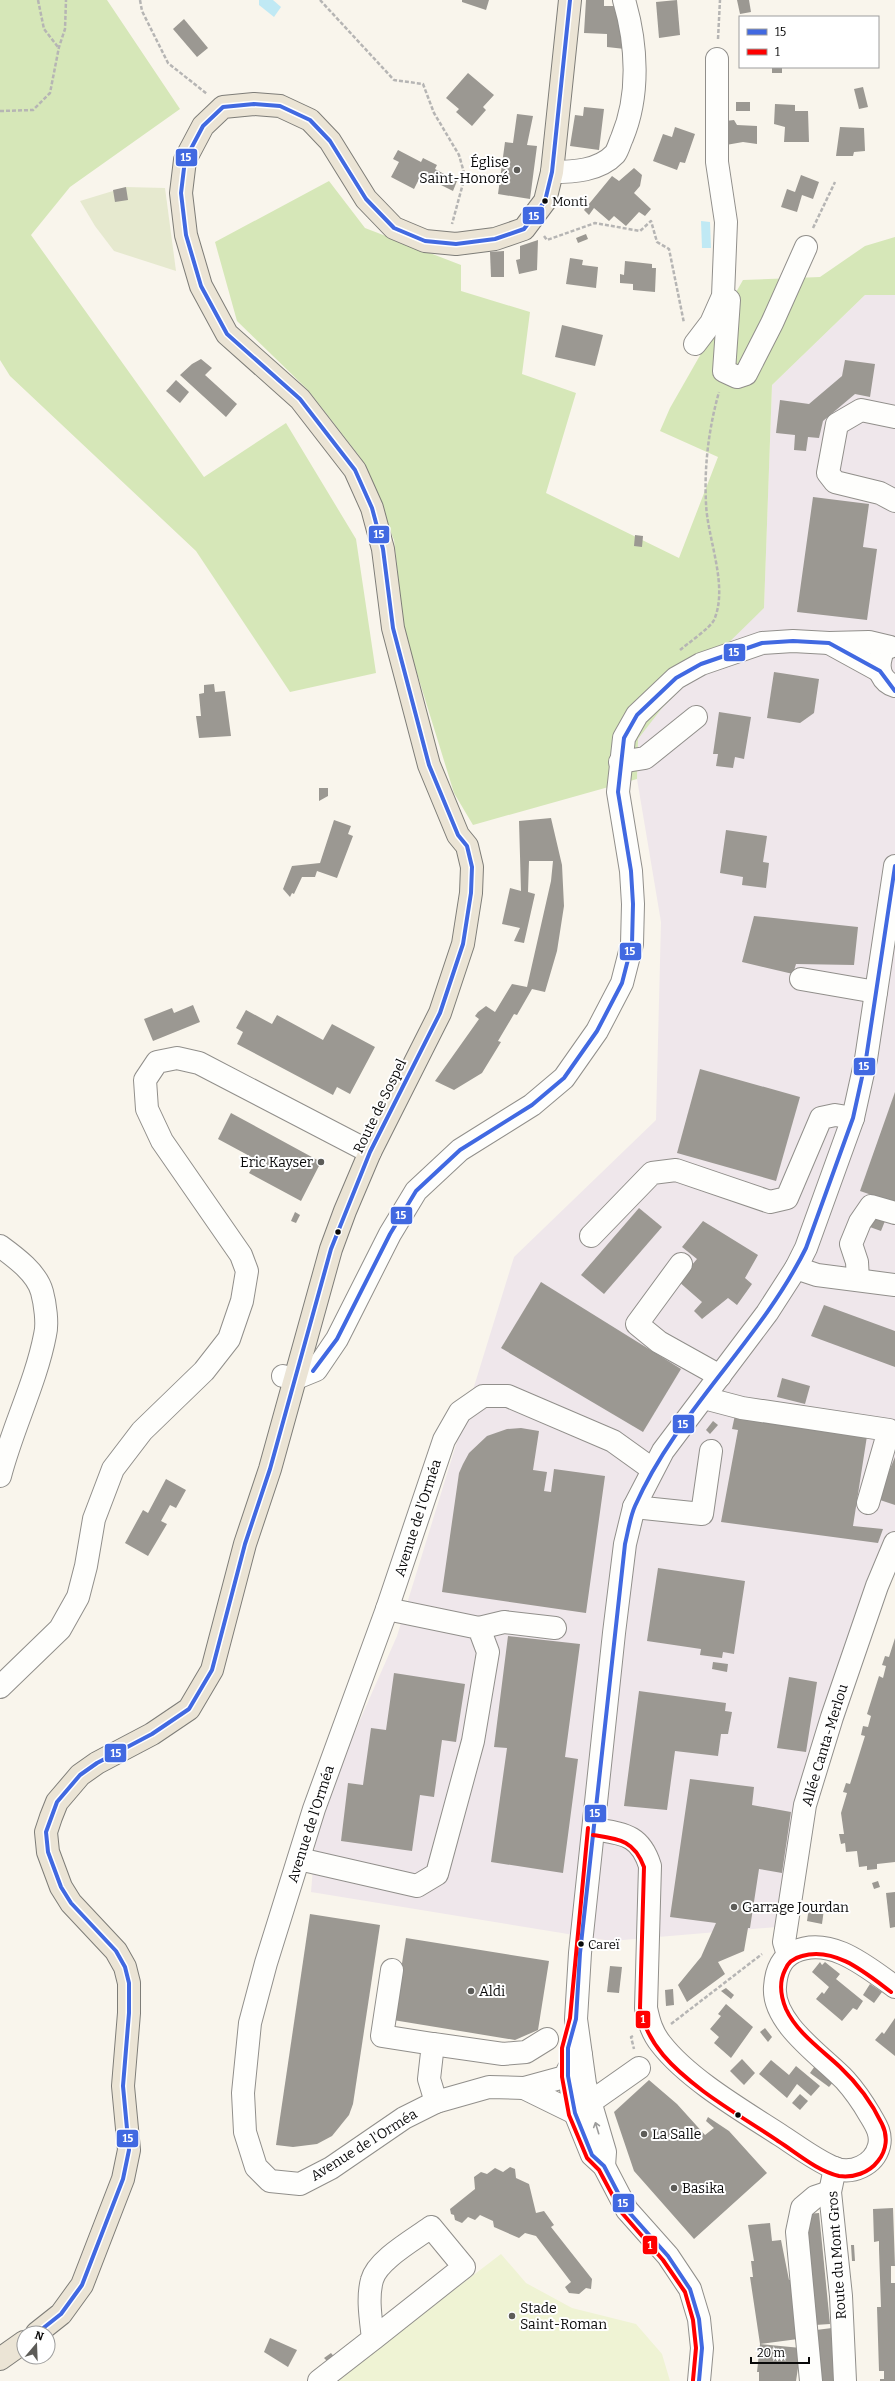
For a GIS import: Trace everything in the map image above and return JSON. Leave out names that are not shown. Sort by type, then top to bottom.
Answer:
[{"type":"main road","points":[[223,107],[254,104],[280,106],[310,120],[330,142],[366,199],[394,228],[425,241],[464,243],[495,239],[524,229],[545,201],[552,172],[570,0]]},
{"type":"main road","name":"Route de Sospel","points":[[47,2325],[61,2314],[82,2285],[123,2179],[129,2150],[124,2086],[130,1997],[129,1983],[125,1967],[116,1951],[71,1903],[61,1887],[52,1867],[46,1832],[57,1802],[80,1775],[97,1763],[152,1734],[189,1709],[212,1670],[245,1544],[270,1469],[289,1377],[331,1249],[365,1149],[440,1013],[461,951],[471,893],[472,866],[467,846],[458,835],[429,765],[392,628],[384,549],[372,508],[355,470],[300,399],[227,334],[201,286],[186,235],[181,194],[185,160],[203,126],[223,107]]},
{"type":"main road","points":[[0,2359],[16,2348]]},
{"type":"street","points":[[552,172],[578,172],[598,165],[615,154],[627,126],[635,87],[634,50],[624,0]]},
{"type":"street","points":[[695,344],[711,323],[723,296],[726,222],[717,162],[717,59]]},
{"type":"street","points":[[723,296],[729,300],[724,371],[737,377],[746,374],[772,323],[806,247]]},
{"type":"street","points":[[895,417],[861,410],[837,424],[828,473],[835,482],[880,493],[895,501]]},
{"type":"street","points":[[289,1377],[316,1370],[337,1338],[390,1234],[416,1191],[460,1150],[532,1105],[564,1078],[597,1031],[622,983],[632,944],[633,904],[631,871],[618,792],[620,762],[624,738],[637,715],[676,678],[701,664],[762,643],[793,640],[829,643],[869,642],[892,646]]},
{"type":"street","points":[[829,643],[891,683]]},
{"type":"street","points":[[891,683],[881,656],[892,646]]},
{"type":"street","points":[[620,762],[644,758],[696,717]]},
{"type":"street","points":[[583,2108],[568,2076],[568,2048],[576,2019],[615,1625],[626,1544],[634,1507],[652,1469],[663,1451],[767,1313],[796,1268],[853,1118],[866,1059],[876,992],[889,938],[895,866]]},
{"type":"street","points":[[801,979],[876,992]]},
{"type":"street","points":[[0,1687],[60,1629],[78,1597],[86,1566],[94,1519],[113,1469],[142,1431],[204,1371],[228,1338],[242,1301],[246,1271],[241,1255],[162,1140],[147,1109],[145,1080],[157,1062],[177,1058],[199,1063],[365,1149]]},
{"type":"street","points":[[590,1236],[652,1173],[676,1170],[770,1202],[787,1198],[821,1118],[835,1114],[853,1118]]},
{"type":"street","points":[[858,1280],[857,1262],[851,1244],[860,1222],[871,1206],[895,1213]]},
{"type":"street","points":[[0,1246],[25,1265],[42,1291],[46,1333],[37,1364],[8,1444],[0,1476]]},
{"type":"street","points":[[681,1264],[638,1324],[659,1342],[720,1376]]},
{"type":"street","points":[[796,1268],[817,1275],[895,1285]]},
{"type":"street","name":"Avenue de l'Orméa","points":[[568,2076],[524,2088],[489,2087],[436,2102],[404,2118],[331,2168],[300,2184],[270,2182],[256,2167],[245,2132],[243,2093],[250,2024],[266,1963],[314,1809],[387,1609],[444,1440],[460,1412],[483,1396],[508,1396],[613,1441],[652,1469]]},
{"type":"street","points":[[704,1398],[742,1408],[889,1430],[868,1503]]},
{"type":"street","points":[[634,1507],[702,1514],[711,1451]]},
{"type":"street","name":"Allée Canta-Merlou","points":[[786,1949],[805,1804],[832,1717],[877,1586],[895,1543]]},
{"type":"street","points":[[387,1609],[479,1628],[504,1622],[555,1628]]},
{"type":"street","points":[[299,1859],[417,1886],[437,1874],[473,1741],[488,1652],[479,1628]]},
{"type":"street","points":[[594,1829],[626,1834],[645,1850],[650,1866],[646,2008],[651,2031],[662,2046],[696,2077],[775,2132],[835,2168],[858,2169],[872,2159],[879,2146],[879,2130],[846,2081],[792,2028],[778,2009],[774,1989],[778,1967],[786,1949],[805,1946],[832,1949],[856,1960],[895,1987]]},
{"type":"street","points":[[392,1970],[382,2036],[503,2054],[526,2052],[547,2039]]},
{"type":"street","points":[[576,2019],[581,2055],[583,2108],[592,2155],[604,2166],[627,2210],[668,2256],[690,2289],[699,2319],[702,2348],[699,2381]]},
{"type":"street","points":[[433,2044],[429,2079],[436,2102]]},
{"type":"street","points":[[568,2076],[581,2055]]},
{"type":"street","points":[[583,2108],[639,2068]]},
{"type":"street","name":"Avenue de l'Orméa","points":[[524,2088],[583,2108]]},
{"type":"street","name":"Route du Mont Gros","points":[[835,2168],[830,2192],[841,2296],[845,2381]]},
{"type":"street","points":[[811,2381],[797,2232],[802,2208],[815,2197],[830,2192]]},
{"type":"street","points":[[327,2376],[464,2267],[431,2227],[379,2266],[372,2279],[370,2299],[373,2339]]},
{"type":"path","points":[[38,0],[44,29],[59,47]]},
{"type":"path","points":[[0,111],[33,110],[50,93],[59,47],[65,29],[66,0]]},
{"type":"path","points":[[140,0],[142,11],[168,63],[223,107]]},
{"type":"path","points":[[320,0],[394,80],[423,84],[434,113],[459,155],[465,176],[451,225],[456,226]]},
{"type":"path","points":[[717,59],[720,0]]},
{"type":"path","points":[[806,247],[835,182]]},
{"type":"path","points":[[524,229],[542,233],[547,240],[595,223],[640,231],[651,221],[657,242],[669,249],[688,338],[695,344]]},
{"type":"path","points":[[676,654],[714,621],[719,596],[714,549],[706,504],[708,448],[724,371]]},
{"type":"path","points":[[651,2031],[665,2029],[761,1955],[786,1949]]},
{"type":"shaded area","points":[[865,295],[895,295],[895,1562],[777,1927],[611,1941],[311,1892],[316,1832],[334,1779],[397,1636],[514,1257],[656,1120],[661,922],[637,779],[638,740],[607,753],[764,608],[772,385]]},
{"type":"green space","points":[[0,0],[107,0],[180,109],[70,187],[31,235],[204,477],[286,423],[356,539],[376,673],[290,692],[196,551],[10,376],[0,360]]},
{"type":"green space","points":[[329,181],[365,228],[461,265],[461,291],[530,312],[522,374],[576,393],[546,493],[679,558],[718,457],[660,431],[670,408],[743,280],[820,277],[865,246],[895,237],[895,295],[865,295],[772,385],[764,608],[662,708],[638,739],[637,779],[473,825],[454,793],[404,631],[394,540],[360,457],[308,390],[237,321],[215,242]]},
{"type":"green space","points":[[126,187],[165,188],[176,271],[114,251],[95,226],[80,201]]},
{"type":"green space","name":"Stade Saint-Roman","points":[[501,2254],[526,2283],[572,2308],[636,2324],[662,2354],[670,2381],[335,2381]]},
{"type":"water","points":[[259,0],[273,0],[281,7],[274,17],[259,5]]},
{"type":"water","points":[[701,221],[710,222],[711,248],[702,248]]},
{"type":"building","points":[[462,0],[489,0],[486,10],[462,2]]},
{"type":"building","points":[[586,0],[604,0],[604,6],[618,6],[625,49],[607,47],[607,34],[584,33]]},
{"type":"building","points":[[677,0],[680,35],[659,38],[656,2]]},
{"type":"building","points":[[737,0],[749,0],[751,12],[740,14]]},
{"type":"building","points":[[184,19],[208,48],[197,57],[173,29]]},
{"type":"building","points":[[772,68],[782,68],[782,73],[772,73]]},
{"type":"building","points":[[468,73],[494,95],[483,107],[486,110],[472,126],[456,112],[459,109],[446,98]]},
{"type":"building","points":[[863,87],[868,107],[859,109],[854,89]]},
{"type":"building","points":[[736,102],[750,102],[750,111],[736,111]]},
{"type":"building","points":[[775,104],[795,105],[795,111],[808,111],[809,142],[784,142],[785,127],[774,124]]},
{"type":"building","points":[[584,107],[604,109],[599,150],[570,146],[575,115],[583,116]]},
{"type":"building","name":"Église Saint-Honoré","points":[[517,114],[533,116],[527,145],[537,146],[530,199],[498,194],[505,142],[513,143]]},
{"type":"building","points":[[734,120],[737,125],[757,126],[757,144],[743,142],[726,145],[725,121]]},
{"type":"building","points":[[675,127],[695,134],[685,163],[680,162],[677,170],[653,161],[663,134],[672,137]]},
{"type":"building","points":[[840,127],[864,128],[865,151],[854,152],[853,156],[836,156]]},
{"type":"building","points":[[398,150],[421,162],[423,158],[437,165],[435,169],[457,181],[453,191],[421,175],[414,189],[391,177],[399,162],[393,159]]},
{"type":"building","points":[[634,168],[642,175],[640,186],[634,193],[651,209],[645,216],[639,212],[626,226],[614,216],[609,221],[594,208],[589,215],[584,210],[612,176],[619,181]]},
{"type":"building","points":[[801,175],[819,182],[813,199],[802,195],[797,212],[781,207],[787,189],[795,192]]},
{"type":"building","points":[[126,187],[128,200],[115,202],[113,190]]},
{"type":"building","points":[[586,234],[588,239],[578,243],[576,238]]},
{"type":"building","points":[[538,240],[537,270],[519,274],[516,260],[520,259],[520,246]]},
{"type":"building","points":[[504,251],[504,277],[491,277],[490,252]]},
{"type":"building","points":[[570,258],[583,260],[582,265],[598,267],[596,288],[566,284]]},
{"type":"building","points":[[625,261],[652,264],[652,268],[656,268],[655,292],[633,290],[633,284],[620,283],[620,274],[624,275]]},
{"type":"building","points":[[562,325],[603,335],[595,366],[555,357]]},
{"type":"building","points":[[201,359],[212,368],[205,375],[237,404],[226,417],[180,375],[192,364]]},
{"type":"building","points":[[845,360],[875,364],[870,397],[855,394],[823,421],[819,438],[808,437],[806,451],[794,450],[795,435],[776,433],[780,400],[809,404],[842,376]]},
{"type":"building","points":[[176,380],[189,392],[180,403],[166,391]]},
{"type":"building","points":[[813,497],[869,504],[863,547],[877,549],[867,620],[797,612]]},
{"type":"building","points":[[635,535],[643,536],[642,547],[634,546]]},
{"type":"building","points":[[774,672],[819,679],[814,713],[800,723],[767,718]]},
{"type":"building","points":[[214,684],[215,692],[225,691],[231,736],[199,738],[196,716],[201,716],[199,694],[204,693],[204,685]]},
{"type":"building","points":[[719,712],[751,717],[744,759],[735,757],[733,768],[716,766],[718,754],[713,754]]},
{"type":"building","points":[[319,788],[328,788],[328,796],[319,801]]},
{"type":"building","points":[[551,818],[562,865],[564,906],[557,951],[545,992],[532,989],[517,1015],[514,1014],[498,1041],[501,1042],[482,1073],[454,1090],[435,1081],[479,1019],[475,1016],[486,1006],[495,1012],[512,984],[527,987],[551,881],[553,861],[529,861],[528,892],[535,894],[524,943],[514,941],[520,928],[502,924],[510,888],[521,891],[519,821]]},
{"type":"building","points":[[334,820],[351,826],[348,834],[353,836],[337,878],[317,871],[315,877],[302,877],[294,894],[292,893],[290,897],[283,889],[292,866],[320,863]]},
{"type":"building","points":[[726,830],[767,836],[763,862],[769,863],[766,888],[742,885],[743,877],[720,873]]},
{"type":"building","points":[[754,916],[858,927],[854,965],[796,964],[793,974],[742,962]]},
{"type":"building","points":[[193,1005],[200,1022],[153,1041],[144,1019],[172,1008],[174,1013]]},
{"type":"building","points":[[246,1010],[272,1024],[277,1015],[323,1040],[332,1024],[375,1047],[350,1094],[337,1087],[333,1095],[237,1044],[243,1032],[236,1028]]},
{"type":"building","points":[[700,1069],[800,1097],[776,1181],[677,1153]]},
{"type":"building","points":[[895,1092],[895,1203],[860,1191]]},
{"type":"building","points":[[231,1113],[321,1162],[301,1201],[249,1173],[257,1160],[218,1139]]},
{"type":"building","points":[[639,1208],[662,1227],[604,1294],[581,1275]]},
{"type":"building","points":[[295,1212],[300,1215],[296,1223],[291,1221]]},
{"type":"building","points":[[872,1215],[887,1216],[881,1231],[867,1226]]},
{"type":"building","points":[[703,1221],[758,1255],[745,1278],[752,1284],[737,1305],[728,1298],[702,1319],[694,1311],[702,1302],[678,1281],[697,1259],[682,1247]]},
{"type":"building","points":[[541,1282],[681,1369],[643,1432],[501,1348]]},
{"type":"building","points":[[824,1305],[895,1331],[895,1367],[811,1336]]},
{"type":"building","points":[[782,1378],[810,1386],[805,1404],[777,1397]]},
{"type":"building","points":[[735,1415],[867,1436],[853,1526],[883,1529],[878,1543],[721,1522],[738,1430],[732,1429]]},
{"type":"building","points":[[713,1421],[718,1425],[710,1434],[706,1430]]},
{"type":"building","points":[[521,1428],[539,1431],[533,1470],[547,1472],[544,1491],[551,1492],[554,1469],[605,1476],[586,1613],[442,1592],[459,1473],[463,1464],[469,1453],[487,1436],[507,1429]]},
{"type":"building","points":[[895,1457],[895,1505],[877,1499]]},
{"type":"building","points":[[166,1479],[186,1490],[176,1508],[170,1505],[161,1521],[167,1524],[148,1556],[125,1543],[143,1510],[148,1513]]},
{"type":"building","points":[[658,1568],[745,1581],[734,1654],[723,1652],[722,1658],[700,1655],[701,1649],[647,1641]]},
{"type":"building","points":[[508,1636],[580,1644],[565,1757],[578,1759],[563,1873],[491,1862],[507,1748],[494,1747]]},
{"type":"building","points":[[895,1638],[895,1862],[877,1864],[877,1869],[867,1870],[867,1866],[859,1867],[857,1851],[846,1852],[845,1843],[841,1844],[839,1834],[844,1834],[841,1813],[847,1793],[843,1792],[846,1783],[850,1784],[865,1736],[861,1735],[863,1726],[868,1727],[871,1716],[867,1714],[879,1676],[883,1678],[886,1666],[882,1665],[885,1656],[889,1657]]},
{"type":"building","points":[[713,1662],[728,1664],[727,1672],[712,1669]]},
{"type":"building","points":[[394,1673],[465,1684],[456,1742],[442,1740],[434,1797],[420,1795],[412,1851],[341,1841],[348,1783],[363,1785],[371,1728],[386,1730]]},
{"type":"building","points":[[789,1677],[817,1682],[806,1752],[777,1748]]},
{"type":"building","points":[[639,1691],[726,1703],[725,1711],[732,1712],[728,1734],[721,1734],[718,1756],[675,1751],[667,1810],[624,1806]]},
{"type":"building","points":[[690,1779],[754,1787],[752,1805],[791,1812],[782,1873],[759,1869],[750,1928],[748,1928],[744,1951],[718,1962],[725,1974],[687,2002],[678,1985],[701,1957],[716,1923],[670,1917]]},
{"type":"building","points":[[878,1881],[880,1887],[874,1889],[872,1883]]},
{"type":"building","points":[[895,1892],[895,1927],[890,1928],[886,1893]]},
{"type":"building","points":[[809,1907],[824,1909],[822,1924],[807,1921]]},
{"type":"building","points":[[310,1914],[380,1925],[353,2104],[349,2115],[332,2136],[317,2144],[293,2147],[276,2145]]},
{"type":"building","name":"Aldi","points":[[406,1938],[549,1961],[538,2030],[515,2040],[393,2020]]},
{"type":"building","points":[[820,1962],[822,1965],[825,1962],[840,1974],[836,1979],[863,2001],[857,2010],[853,2008],[842,2021],[816,1999],[822,1992],[824,1994],[829,1987],[812,1972]]},
{"type":"building","points":[[610,1966],[622,1967],[619,1993],[607,1992]]},
{"type":"building","points":[[870,1984],[882,1992],[874,2003],[863,1995]]},
{"type":"building","points":[[726,1988],[734,1995],[731,1999],[721,1991]]},
{"type":"building","points":[[673,1989],[674,2005],[666,2006],[665,1990]]},
{"type":"building","points":[[726,2004],[753,2027],[731,2058],[714,2043],[719,2037],[710,2029],[721,2016],[718,2014]]},
{"type":"building","points":[[895,2018],[895,2056],[875,2040],[882,2032],[884,2034]]},
{"type":"building","points":[[765,2028],[772,2037],[768,2042],[760,2032]]},
{"type":"building","points":[[742,2059],[755,2073],[744,2085],[730,2071]]},
{"type":"building","points":[[771,2060],[789,2075],[796,2066],[820,2086],[811,2096],[797,2084],[787,2098],[759,2074]]},
{"type":"building","points":[[817,2063],[834,2081],[829,2087],[810,2073]]},
{"type":"building","points":[[649,2080],[677,2104],[705,2135],[714,2128],[706,2121],[708,2117],[729,2131],[767,2173],[694,2239],[634,2171],[614,2112]]},
{"type":"building","points":[[800,2094],[808,2101],[800,2110],[792,2103]]},
{"type":"building","points":[[510,2167],[515,2169],[516,2178],[529,2184],[536,2213],[544,2211],[554,2225],[551,2227],[592,2279],[591,2289],[586,2288],[579,2294],[569,2293],[565,2287],[571,2282],[536,2236],[525,2233],[519,2238],[494,2227],[493,2221],[480,2215],[475,2220],[468,2217],[462,2223],[455,2220],[454,2215],[451,2214],[450,2209],[475,2189],[474,2177],[481,2172],[487,2174],[495,2168],[503,2172]]},
{"type":"building","points":[[893,2208],[895,2266],[891,2266],[891,2283],[895,2283],[895,2381],[880,2381],[880,2379],[884,2379],[884,2371],[879,2371],[877,2307],[881,2307],[879,2241],[874,2242],[873,2209]]},
{"type":"building","points":[[819,2213],[830,2324],[815,2325],[804,2220],[807,2214]]},
{"type":"building","points":[[770,2223],[772,2241],[781,2240],[789,2280],[792,2279],[798,2339],[760,2344],[750,2277],[753,2277],[751,2261],[754,2261],[748,2225]]},
{"type":"building","points":[[851,2245],[854,2245],[855,2261],[852,2261]]},
{"type":"building","points":[[832,2328],[835,2381],[819,2381],[816,2330]]},
{"type":"building","points":[[270,2338],[297,2350],[288,2367],[264,2352]]},
{"type":"building","points":[[760,2344],[801,2348],[796,2381],[759,2381],[759,2372],[757,2372]]},
{"type":"building","points":[[331,2353],[336,2359],[330,2364],[324,2358]]},
{"type":"transit line","name":"15","points":[[47,2325],[61,2314],[82,2285],[123,2179],[129,2150],[123,2086],[129,2013],[129,1983],[125,1967],[116,1951],[71,1903],[61,1887],[48,1852],[46,1832],[57,1802],[80,1775],[97,1763],[152,1734],[189,1709],[212,1670],[245,1544],[270,1469],[331,1249],[370,1152],[440,1013],[463,944],[471,893],[472,867],[467,846],[458,835],[429,765],[393,628],[383,549],[372,508],[355,470],[300,399],[227,334],[201,286],[186,235],[181,193],[185,160],[203,126],[223,107],[254,104],[280,106],[310,120],[330,141],[366,199],[394,228],[425,241],[456,244],[495,239],[524,229],[545,201],[552,172],[570,0]]},
{"type":"transit line","name":"15","points":[[313,1371],[337,1339],[390,1234],[416,1191],[460,1150],[532,1105],[564,1078],[597,1031],[622,983],[632,944],[633,904],[631,871],[618,792],[624,738],[637,715],[676,678],[701,664],[762,643],[793,641],[829,643],[880,671],[895,691]]},
{"type":"transit line","name":"15","points":[[699,2381],[702,2348],[699,2319],[690,2289],[668,2256],[627,2210],[604,2166],[592,2155],[575,2113],[568,2076],[568,2048],[576,2019],[580,1953],[625,1544],[633,1510],[653,1471],[695,1407],[766,1314],[787,1282],[806,1248],[853,1118],[866,1059],[895,866]]},
{"type":"transit line","name":"1","points":[[588,1828],[570,2018],[562,2048],[562,2077],[569,2115],[587,2158],[599,2170],[622,2213],[663,2260],[685,2292],[693,2320],[696,2348],[693,2380]]},
{"type":"transit line","name":"1","points":[[593,1835],[624,1842],[635,1851],[644,1867],[640,2008],[655,2045],[672,2065],[703,2091],[807,2161],[831,2174],[850,2176],[860,2174],[870,2169],[881,2157],[885,2148],[885,2133],[874,2108],[858,2087],[840,2067],[803,2033],[791,2018],[786,2009],[782,1995],[781,1984],[783,1975],[786,1967],[796,1958],[814,1954],[826,1955],[838,1958],[861,1970],[891,1992]]},
{"type":"place","name":"Église Saint-Honoré","points":[[517,170]]},
{"type":"place","name":"Monti","points":[[545,201]]},
{"type":"place","name":"Eric Kayser","points":[[321,1162]]},
{"type":"place","name":"Garrage Jourdan","points":[[734,1907]]},
{"type":"place","name":"Careï","points":[[581,1944]]},
{"type":"place","name":"Aldi","points":[[471,1991]]},
{"type":"place","name":"La Salle","points":[[644,2134]]},
{"type":"place","name":"Basika","points":[[674,2188]]},
{"type":"place","name":"Stade Saint-Roman","points":[[512,2316]]}]
